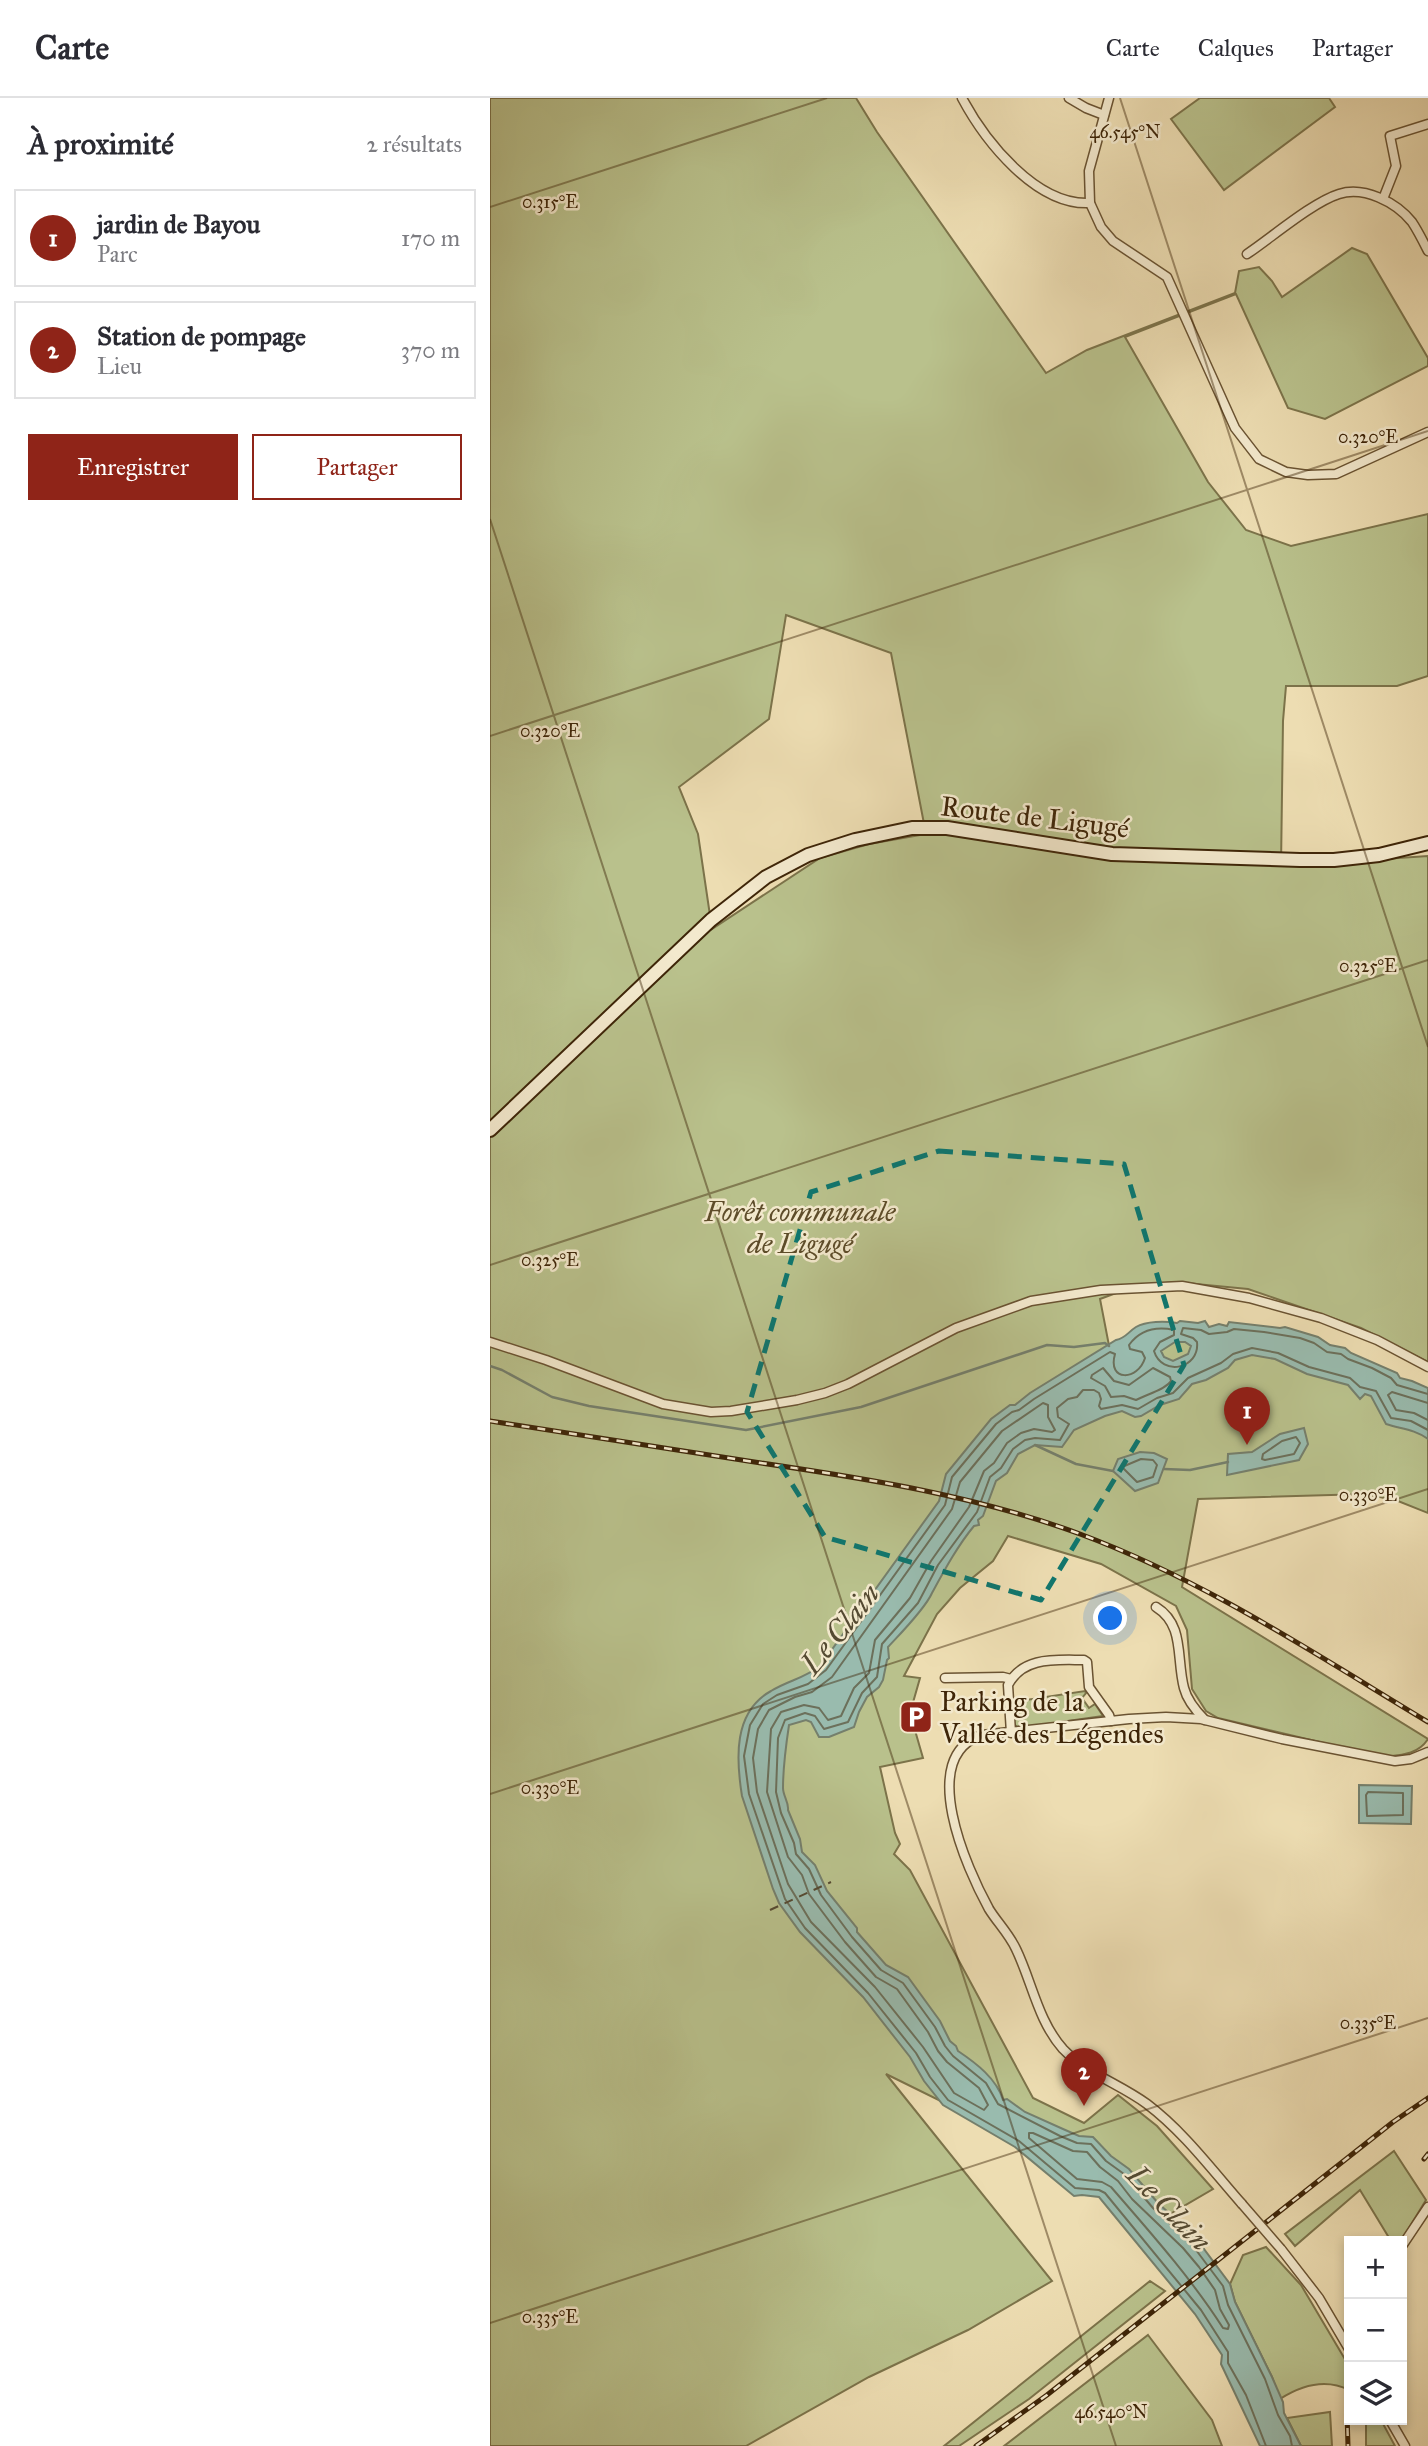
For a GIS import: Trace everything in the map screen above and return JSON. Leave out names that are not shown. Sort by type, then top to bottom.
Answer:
[{"type":"street","points":[[962,98],[1000,153],[1041,190],[1078,204],[1090,203]]},
{"type":"street","points":[[1069,98],[1104,115]]},
{"type":"street","points":[[1109,98],[1089,171],[1090,203],[1101,227],[1113,241],[1167,277],[1235,428],[1259,459],[1286,472],[1308,475],[1336,474],[1428,432]]},
{"type":"street","points":[[1383,199],[1396,166],[1390,136],[1428,124]]},
{"type":"street","points":[[1247,254],[1326,199],[1342,193],[1360,192],[1383,199],[1399,209],[1412,222],[1428,251]]},
{"type":"street","name":"Route de Ligugé","points":[[490,1130],[711,920],[766,877],[808,855],[855,840],[912,828],[947,828],[1112,854],[1300,860],[1334,860],[1379,855],[1428,842]]},
{"type":"street","points":[[490,1342],[663,1404],[711,1412],[731,1411],[825,1393],[848,1384],[956,1328],[1031,1301],[1101,1290],[1181,1286],[1284,1307],[1349,1329],[1428,1367]]},
{"type":"street","points":[[1156,1607],[1166,1614],[1175,1627],[1184,1689],[1197,1712],[1205,1720]]},
{"type":"street","points":[[1011,1733],[1008,1685],[1011,1679],[1037,1661],[1087,1662],[1089,1687],[1109,1714],[1111,1721]]},
{"type":"street","points":[[945,1678],[1011,1679]]},
{"type":"street","points":[[1344,2340],[1313,2288],[1282,2249],[1163,2117],[1145,2103],[1084,2067],[1065,2051],[1049,2031],[1014,1946],[990,1911],[971,1871],[950,1805],[948,1783],[955,1755],[961,1746],[982,1735],[1166,1717],[1205,1720],[1282,1739],[1395,1761],[1424,1756],[1428,1752]]},
{"type":"street","points":[[1407,2238],[1428,2207]]},
{"type":"street","points":[[1393,2425],[1405,2446]]},
{"type":"highlighted area","points":[[939,1151],[1124,1164],[1184,1365],[1041,1600],[825,1537],[747,1412],[811,1192]]},
{"type":"green space","name":"Forêt communale de Ligugé","points":[[490,98],[856,98],[1046,373],[1087,350],[1235,293],[1239,271],[1259,267],[1282,297],[1352,248],[1367,254],[1428,358],[1428,366],[1325,419],[1288,408],[1236,294],[1125,337],[1208,482],[1246,530],[1291,546],[1428,514],[1428,676],[1397,686],[1286,686],[1281,866],[1428,856],[1428,1362],[1361,1328],[1248,1289],[1175,1282],[1135,1286],[1100,1299],[1111,1356],[1181,1335],[1307,1359],[1428,1425],[1428,1513],[1398,1501],[1366,1494],[1198,1499],[1182,1587],[1428,1739],[1414,1751],[1383,1757],[1218,1718],[1206,1711],[1192,1689],[1187,1630],[1176,1606],[1101,1564],[1008,1536],[993,1561],[960,1588],[937,1614],[904,1676],[920,1678],[910,1713],[923,1758],[880,1767],[900,1844],[894,1854],[910,1870],[1033,2098],[1084,2123],[1118,2095],[1157,2126],[1213,2189],[1170,2214],[886,2074],[1052,2281],[968,2330],[869,2377],[746,2446],[490,2446]],"holes":[[[786,615],[891,653],[926,834],[869,844],[820,858],[712,929],[698,834],[679,787],[769,719]]]},
{"type":"green space","points":[[1200,98],[1329,98],[1335,107],[1224,190],[1171,119]]},
{"type":"green space","points":[[1085,1691],[1082,1698],[1089,1708],[1095,1704],[1103,1716],[1018,1728],[1014,1724],[1014,1718],[1019,1717],[1018,1705],[1013,1705],[1012,1702]]},
{"type":"green space","points":[[1394,2151],[1426,2200],[1404,2236],[1388,2236],[1360,2190],[1295,2246],[1285,2234]]},
{"type":"green space","points":[[1266,2247],[1301,2285],[1344,2358],[1344,2388],[1331,2384],[1314,2385],[1280,2399],[1235,2302],[1230,2284],[1243,2255]]},
{"type":"green space","points":[[1150,2281],[1165,2291],[1029,2399],[959,2446],[944,2446]]},
{"type":"green space","points":[[1148,2335],[1212,2420],[1222,2446],[1004,2446]]},
{"type":"green space","points":[[1330,2412],[1332,2446],[1301,2446],[1287,2418]]},
{"type":"green space","points":[[1366,2425],[1384,2425],[1395,2446],[1366,2446]]},
{"type":"water","points":[[1205,1321],[1209,1327],[1219,1324],[1227,1326],[1229,1322],[1285,1327],[1318,1337],[1330,1345],[1345,1348],[1397,1373],[1400,1378],[1428,1388],[1428,1439],[1413,1431],[1386,1424],[1371,1396],[1365,1394],[1360,1399],[1348,1385],[1307,1374],[1275,1359],[1252,1355],[1235,1360],[1228,1368],[1192,1384],[1179,1399],[1160,1405],[1141,1416],[1135,1417],[1122,1411],[1105,1416],[1074,1430],[1062,1447],[1035,1445],[1018,1454],[1007,1473],[996,1481],[983,1516],[978,1520],[979,1525],[974,1526],[962,1541],[924,1606],[888,1647],[889,1658],[883,1680],[867,1697],[854,1727],[829,1737],[819,1737],[811,1722],[806,1720],[789,1725],[783,1791],[802,1852],[815,1865],[827,1891],[857,1928],[857,1932],[886,1965],[908,1977],[940,2021],[950,2041],[991,2078],[1003,2100],[1007,2099],[1025,2112],[1079,2136],[1093,2137],[1111,2156],[1129,2169],[1158,2203],[1195,2237],[1230,2284],[1235,2302],[1272,2377],[1283,2402],[1284,2413],[1301,2446],[1260,2446],[1221,2364],[1222,2355],[1195,2314],[1099,2197],[1074,2196],[1015,2147],[943,2105],[863,1997],[800,1932],[779,1903],[742,1796],[740,1782],[740,1738],[750,1711],[771,1691],[820,1666],[939,1501],[946,1474],[991,1419],[1136,1327],[1156,1322]],"holes":[[[1175,1342],[1185,1342],[1191,1346],[1188,1354],[1173,1361],[1164,1357],[1161,1351]]]},
{"type":"water","points":[[1304,1428],[1308,1444],[1299,1460],[1227,1475],[1228,1454],[1252,1452],[1280,1434]]},
{"type":"water","points":[[1140,1452],[1154,1453],[1167,1459],[1158,1483],[1135,1491],[1113,1471],[1118,1459]]},
{"type":"water","points":[[1359,1785],[1412,1786],[1411,1824],[1359,1823]]},
{"type":"waterway","points":[[490,1366],[552,1397],[589,1406],[746,1430],[861,1407],[1047,1345],[1074,1347],[1105,1343],[1109,1346]]},
{"type":"waterway","points":[[1035,1445],[1076,1464],[1113,1471]]},
{"type":"waterway","points":[[1164,1469],[1190,1470],[1228,1462]]},
{"type":"ferry route","points":[[770,1910],[831,1882]]},
{"type":"railway","points":[[490,1421],[882,1482],[962,1499],[1041,1521],[1126,1552],[1171,1573],[1258,1620],[1428,1722]]},
{"type":"railway","points":[[976,2446],[1047,2395],[1393,2122],[1428,2098]]},
{"type":"railway","points":[[1424,2159],[1428,2154]]},
{"type":"railway","points":[[1347,2425],[1348,2446]]},
{"type":"place","name":"jardin de Bayou","points":[[1247,1445]]},
{"type":"place","name":"Parking de la Vallée des Légendes","points":[[916,1717]]},
{"type":"place","name":"Station de pompage","points":[[1084,2106]]},
{"type":"water label","name":"Le Clain","points":[[840,1629]]},
{"type":"water label","name":"Le Clain","points":[[1169,2208]]}]
